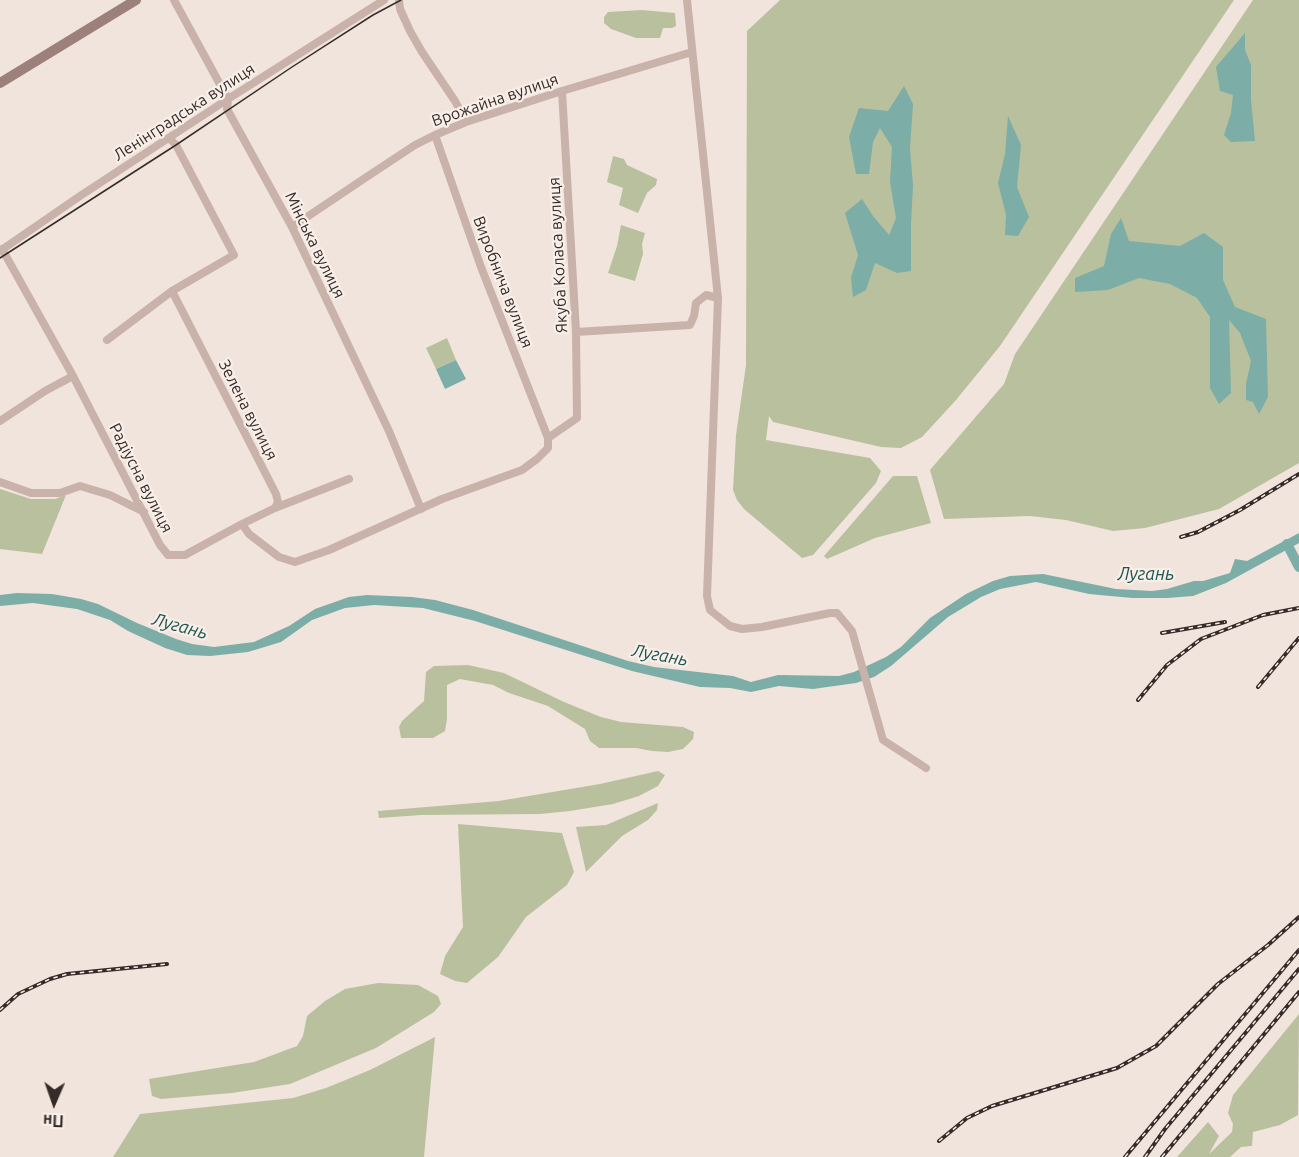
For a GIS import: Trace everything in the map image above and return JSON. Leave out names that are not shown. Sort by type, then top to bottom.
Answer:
[{"type":"street","points":[[0,82],[136,0]]},
{"type":"street","name":"Мінська вулиця","points":[[174,0],[228,99],[228,109],[292,227],[389,431],[421,509]]},
{"type":"street","name":"Ленінградська вулиця","points":[[1,250],[228,99],[384,0]]},
{"type":"street","points":[[399,0],[400,9],[410,31],[466,122]]},
{"type":"street","points":[[687,0],[718,298],[707,596],[710,610],[730,626],[742,629],[837,613],[852,631],[883,740],[926,768]]},
{"type":"street","name":"Врожайна вулиця","points":[[292,227],[375,171],[435,135],[466,122],[692,52]]},
{"type":"street","name":"Якуба Коласа вулиця","points":[[548,438],[577,418],[576,332],[562,91]]},
{"type":"street","name":"Виробнича вулиця","points":[[435,135],[481,267],[548,438]]},
{"type":"street","points":[[107,340],[172,291],[234,255],[176,146],[169,138]]},
{"type":"street","name":"Радіусна вулиця","points":[[1,250],[73,376],[160,545],[168,555],[185,555],[242,524]]},
{"type":"street","name":"Зелена вулиця","points":[[172,291],[276,494],[278,502],[275,508]]},
{"type":"street","points":[[576,332],[690,325],[696,303],[706,295],[718,298]]},
{"type":"street","points":[[0,421],[45,391],[73,376]]},
{"type":"street","points":[[349,479],[275,508],[242,524],[249,534],[279,557],[295,562],[329,550],[442,499],[522,470],[548,448],[548,438]]},
{"type":"street","points":[[0,482],[31,494],[60,493],[80,486],[110,495],[144,512]]},
{"type":"green space","points":[[780,0],[1234,0],[1000,346],[922,437],[901,448],[881,447],[773,422],[769,416],[766,440],[870,458],[881,471],[876,483],[813,555],[802,558],[744,509],[733,490],[736,435],[746,365],[747,31]]},
{"type":"green space","points":[[1253,0],[1299,0],[1299,463],[1219,509],[1145,528],[1113,531],[1066,520],[1030,516],[944,519],[930,470],[1004,384],[1015,354]]},
{"type":"green space","points":[[642,10],[675,13],[676,26],[663,28],[660,38],[636,38],[611,29],[604,23],[604,17],[608,12]]},
{"type":"green space","points":[[613,156],[624,159],[627,165],[657,179],[656,185],[647,193],[638,213],[619,205],[623,188],[607,182]]},
{"type":"green space","points":[[621,225],[645,233],[642,244],[643,254],[635,281],[608,273]]},
{"type":"green space","points":[[447,338],[456,360],[436,369],[426,348]]},
{"type":"green space","points":[[893,476],[917,476],[931,523],[875,538],[827,559],[824,556]]},
{"type":"green space","points":[[0,489],[31,499],[55,499],[66,495],[42,554],[0,549]]},
{"type":"green space","points":[[468,665],[504,673],[601,717],[621,722],[683,727],[694,732],[693,739],[683,749],[668,752],[636,748],[599,748],[590,741],[585,729],[548,706],[493,685],[460,679],[447,685],[445,731],[433,738],[401,738],[399,727],[402,721],[424,701],[426,672],[434,666]]},
{"type":"green space","points":[[658,771],[665,775],[658,786],[639,796],[613,804],[540,814],[421,815],[379,818],[378,811],[499,801],[600,784]]},
{"type":"green space","points":[[658,803],[657,810],[648,820],[622,836],[586,872],[576,827],[606,825]]},
{"type":"green space","points":[[458,824],[562,833],[574,872],[567,885],[526,917],[498,957],[467,983],[455,981],[440,974],[445,956],[463,927]]},
{"type":"green space","points":[[378,983],[418,985],[438,996],[441,1004],[434,1012],[376,1048],[290,1084],[232,1093],[161,1099],[152,1096],[149,1079],[254,1062],[297,1046],[303,1036],[307,1016],[325,1001],[345,989]]},
{"type":"green space","points":[[1299,1014],[1298,1115],[1280,1125],[1253,1132],[1252,1146],[1241,1147],[1230,1157],[1177,1157],[1208,1122],[1219,1136],[1209,1154],[1232,1132],[1233,1124],[1228,1113],[1233,1095]]},
{"type":"green space","points":[[435,1037],[424,1157],[113,1157],[140,1114],[293,1098],[326,1088],[370,1070]]},
{"type":"water","points":[[1245,33],[1245,50],[1251,65],[1251,100],[1255,141],[1231,142],[1224,135],[1231,113],[1233,95],[1220,91],[1216,67]]},
{"type":"water","points":[[904,86],[913,104],[910,149],[913,185],[911,271],[897,273],[875,263],[866,290],[853,297],[851,278],[858,255],[845,213],[862,199],[889,235],[896,218],[890,182],[892,147],[880,128],[873,142],[869,174],[856,174],[849,137],[859,108],[888,111]]},
{"type":"water","points":[[1008,116],[1021,145],[1017,187],[1029,217],[1018,236],[1005,235],[1006,215],[998,183],[1005,154]]},
{"type":"water","points":[[1121,218],[1129,241],[1180,246],[1204,233],[1223,247],[1223,280],[1235,307],[1266,319],[1268,397],[1259,414],[1253,402],[1246,400],[1246,384],[1251,361],[1240,333],[1229,320],[1231,393],[1219,404],[1210,388],[1210,317],[1197,298],[1170,284],[1139,278],[1108,290],[1075,292],[1075,278],[1104,266],[1111,234]]},
{"type":"water","points":[[456,360],[466,379],[445,389],[436,369]]},
{"type":"water","points":[[1299,533],[1299,543],[1226,583],[1193,596],[1132,598],[1089,594],[1036,582],[1000,589],[981,597],[948,617],[891,666],[874,677],[856,683],[813,689],[779,686],[751,692],[730,688],[700,687],[632,671],[475,621],[423,608],[374,605],[345,608],[312,620],[281,642],[248,652],[210,656],[187,655],[165,648],[110,620],[77,609],[33,603],[0,606],[0,595],[17,593],[52,594],[81,599],[98,604],[176,639],[214,647],[254,642],[289,626],[315,609],[349,597],[367,595],[412,597],[435,600],[473,610],[628,661],[654,667],[733,676],[751,682],[778,675],[839,676],[854,672],[901,647],[930,618],[966,594],[993,581],[1010,576],[1043,574],[1116,589],[1152,591],[1167,589],[1230,573],[1235,559],[1247,561]]},
{"type":"waterway","points":[[1287,544],[1299,567]]},
{"type":"tram line","points":[[0,258],[292,67],[373,15],[401,0]]},
{"type":"railway","points":[[1181,537],[1198,532],[1240,510],[1299,474]]},
{"type":"railway","points":[[1138,700],[1167,665],[1201,639],[1263,615],[1299,608]]},
{"type":"railway","points":[[1162,633],[1225,622]]},
{"type":"railway","points":[[1258,687],[1299,638]]},
{"type":"railway","points":[[939,1141],[967,1118],[992,1106],[1117,1068],[1156,1046],[1218,984],[1268,945],[1299,917]]},
{"type":"railway","points":[[1125,1157],[1299,950]]},
{"type":"railway","points":[[0,1010],[18,994],[67,974],[167,964]]},
{"type":"railway","points":[[1145,1157],[1165,1129],[1299,969]]},
{"type":"railway","points":[[1162,1157],[1299,992]]},
{"type":"water label","name":"Лугань","points":[[1146,574]]},
{"type":"water label","name":"Лугань","points":[[180,626]]},
{"type":"water label","name":"Лугань","points":[[660,655]]}]
